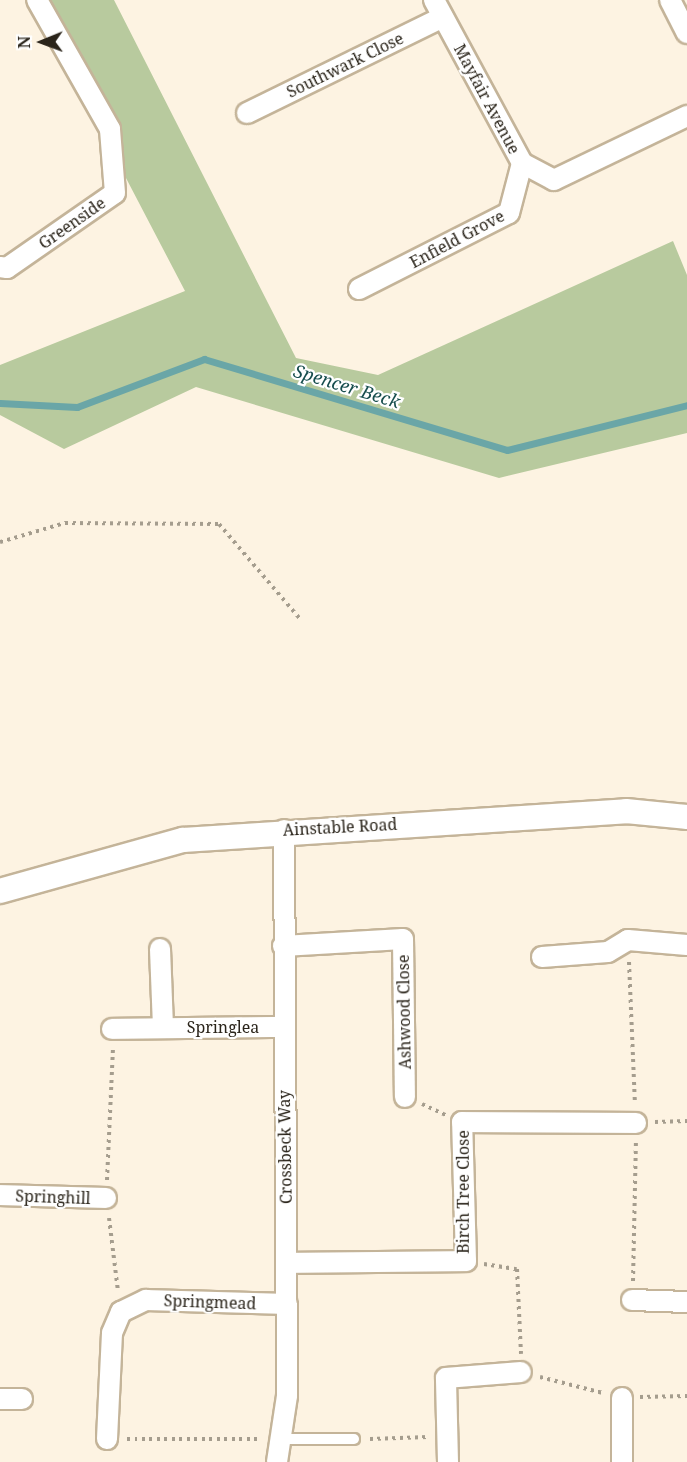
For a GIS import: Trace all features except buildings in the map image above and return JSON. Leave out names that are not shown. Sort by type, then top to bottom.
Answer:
[{"type":"street","name":"Greenside","points":[[0,267],[7,268],[116,193],[110,129],[37,0]]},
{"type":"street","points":[[670,0],[687,33]]},
{"type":"street","name":"Southwark Close","points":[[247,112],[439,8]]},
{"type":"street","name":"Mayfair Avenue","points":[[439,8],[522,163],[554,180],[687,116]]},
{"type":"street","name":"Enfield Grove","points":[[359,289],[509,213],[522,163]]},
{"type":"street","name":"Ainstable Road","points":[[0,891],[183,840],[284,830],[626,811],[687,817]]},
{"type":"street","name":"Crossbeck Way","points":[[277,1462],[287,1396],[284,830]]},
{"type":"street","name":"Ashwood Close","points":[[283,946],[403,939],[405,1097]]},
{"type":"street","points":[[542,957],[608,952],[628,940],[687,945]]},
{"type":"street","name":"Springlea","points":[[160,949],[163,1026]]},
{"type":"street","name":"Springlea","points":[[112,1029],[163,1026],[284,1027]]},
{"type":"street","name":"Birch Tree Close","points":[[288,1263],[466,1261],[462,1122],[636,1123]]},
{"type":"street","name":"Springhill","points":[[0,1195],[106,1198]]},
{"type":"street","name":"Springmead","points":[[121,1312],[146,1300],[287,1304]]},
{"type":"street","points":[[633,1300],[687,1302]]},
{"type":"street","points":[[108,1439],[111,1333],[121,1312]]},
{"type":"street","points":[[448,1462],[446,1378],[521,1372]]},
{"type":"street","points":[[622,1398],[622,1462]]},
{"type":"street","points":[[0,1399],[22,1399]]},
{"type":"lane","points":[[281,1439],[354,1439]]},
{"type":"path","points":[[0,542],[65,523],[219,524],[300,619]]},
{"type":"path","points":[[628,940],[636,1123],[633,1300]]},
{"type":"path","points":[[112,1029],[106,1198],[121,1312]]},
{"type":"path","points":[[405,1097],[462,1122]]},
{"type":"path","points":[[636,1123],[687,1121]]},
{"type":"path","points":[[466,1261],[518,1269],[521,1372],[622,1398],[687,1396]]},
{"type":"path","points":[[354,1439],[447,1437]]},
{"type":"path","points":[[108,1439],[281,1439]]},
{"type":"green space","points":[[33,0],[114,0],[296,358],[378,375],[673,241],[687,275],[687,433],[499,478],[196,387],[64,449],[0,415],[0,365],[185,291]]},
{"type":"waterway","name":"Spencer Beck","points":[[0,403],[77,407],[204,359],[507,450],[687,405]]}]
